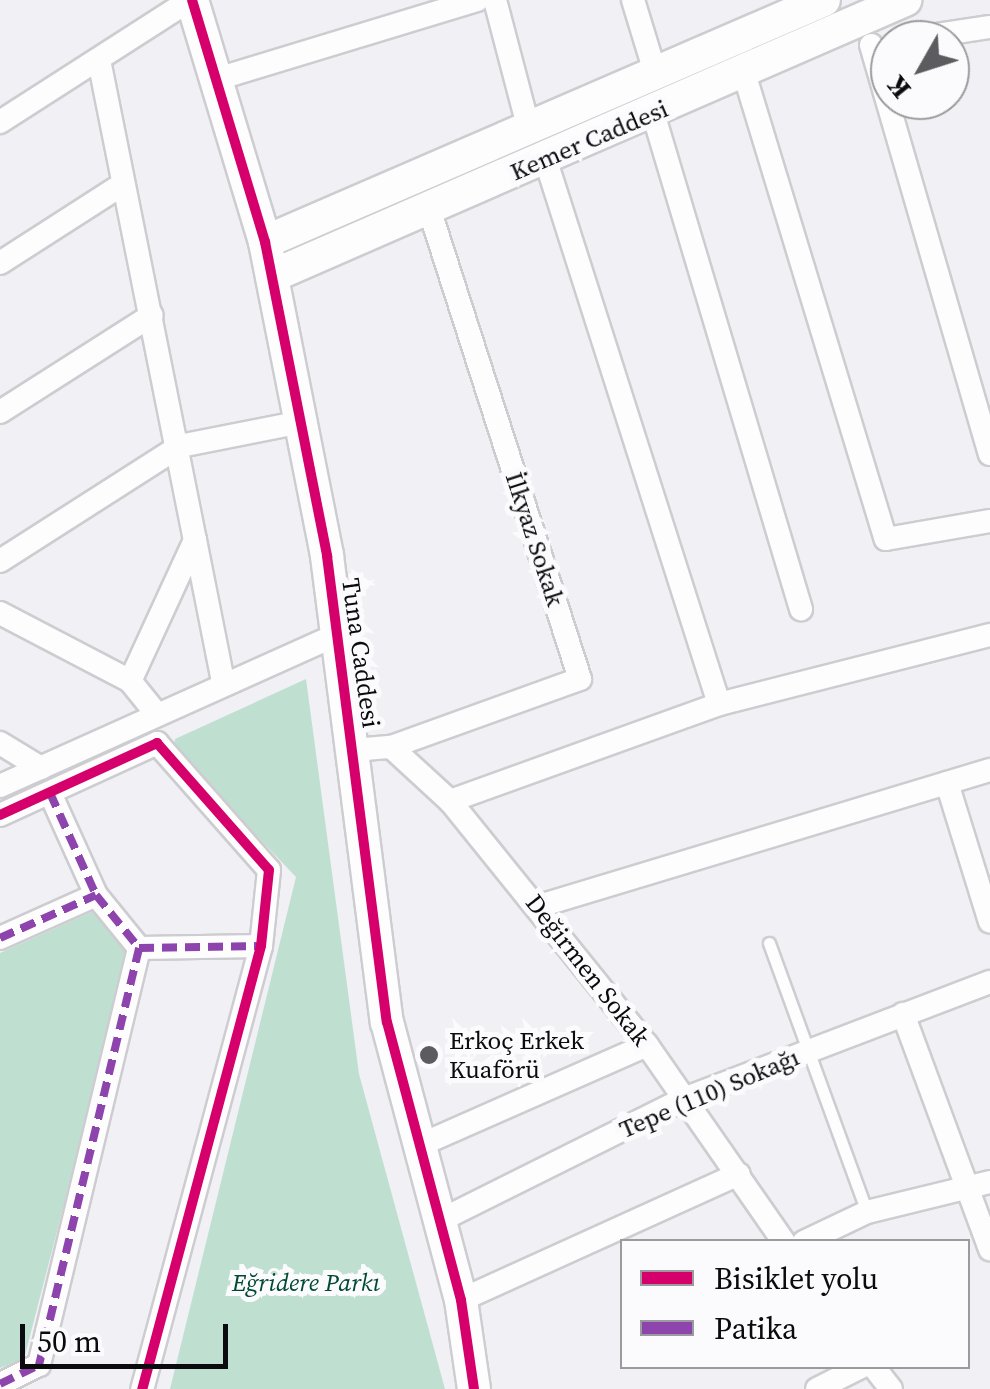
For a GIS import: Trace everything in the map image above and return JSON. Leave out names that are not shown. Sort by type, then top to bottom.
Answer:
[{"type":"street","points":[[0,122],[191,0]]},
{"type":"street","name":"Tuna Caddesi","points":[[191,0],[265,242],[301,422],[338,634],[388,1022],[437,1222],[490,1389]]},
{"type":"street","points":[[217,79],[477,0]]},
{"type":"street","points":[[495,0],[537,144],[720,704]]},
{"type":"street","points":[[633,0],[656,75]]},
{"type":"street","name":"Kemer Caddesi","points":[[272,276],[429,208],[656,75],[824,0]]},
{"type":"street","name":"Kemer Caddesi","points":[[265,242],[537,144],[653,113],[905,0]]},
{"type":"street","points":[[824,35],[870,42]]},
{"type":"street","points":[[98,60],[180,446],[223,682]]},
{"type":"street","points":[[744,73],[886,539],[990,521]]},
{"type":"street","points":[[653,113],[801,608]]},
{"type":"street","points":[[901,120],[990,454]]},
{"type":"street","points":[[0,263],[123,184]]},
{"type":"street","name":"İlkyaz Sokak","points":[[391,747],[580,679],[429,208]]},
{"type":"street","points":[[0,412],[152,315]]},
{"type":"street","points":[[0,561],[180,446],[301,422]]},
{"type":"street","points":[[130,680],[195,540]]},
{"type":"street","points":[[0,614],[130,680],[154,711]]},
{"type":"street","points":[[0,786],[154,711],[338,634]]},
{"type":"street","points":[[450,801],[720,704],[990,635]]},
{"type":"street","points":[[0,743],[41,768]]},
{"type":"street","points":[[0,815],[157,744],[269,870],[261,946],[142,1389]]},
{"type":"street","points":[[354,750],[391,747]]},
{"type":"street","name":"Değirmen Sokak","points":[[391,747],[450,801],[539,906],[647,1044],[782,1239]]},
{"type":"street","points":[[539,906],[990,770]]},
{"type":"street","points":[[947,783],[990,922]]},
{"type":"street","points":[[50,792],[96,895],[139,948]]},
{"type":"street","points":[[0,938],[96,895]]},
{"type":"street","points":[[139,948],[261,946]]},
{"type":"street","points":[[0,1384],[39,1366],[139,948]]},
{"type":"street","name":"Tepe (110) Sokağı","points":[[437,1222],[686,1098],[990,982]]},
{"type":"street","points":[[903,1014],[979,1183],[990,1249]]},
{"type":"street","points":[[418,1146],[647,1044]]},
{"type":"street","points":[[463,1309],[738,1174]]},
{"type":"street","points":[[810,1239],[868,1212],[979,1183]]},
{"type":"street","name":"Tuna Caddesi","points":[[463,1309],[474,1389]]},
{"type":"street","points":[[817,1389],[857,1369]]},
{"type":"street","points":[[876,1369],[892,1389]]},
{"type":"lane","points":[[769,943],[868,1212]]},
{"type":"green space","name":"Eğridere Parkı","points":[[306,679],[359,1074],[445,1389],[170,1389],[296,877],[174,749],[175,739]]},
{"type":"green space","points":[[96,910],[129,953],[24,1359],[0,1368],[0,953]]},
{"type":"marked path","points":[[50,793],[96,895],[139,948],[261,946]]},
{"type":"marked path","points":[[0,938],[96,895]]},
{"type":"marked path","points":[[0,1384],[39,1365],[139,948]]},
{"type":"cycle path","points":[[192,0],[265,242],[327,556],[387,1022],[461,1300],[474,1389]]},
{"type":"cycle path","points":[[0,815],[157,743],[269,870],[261,946],[142,1389]]},
{"type":"place","name":"Erkoç Erkek Kuaförü","points":[[429,1055]]}]
